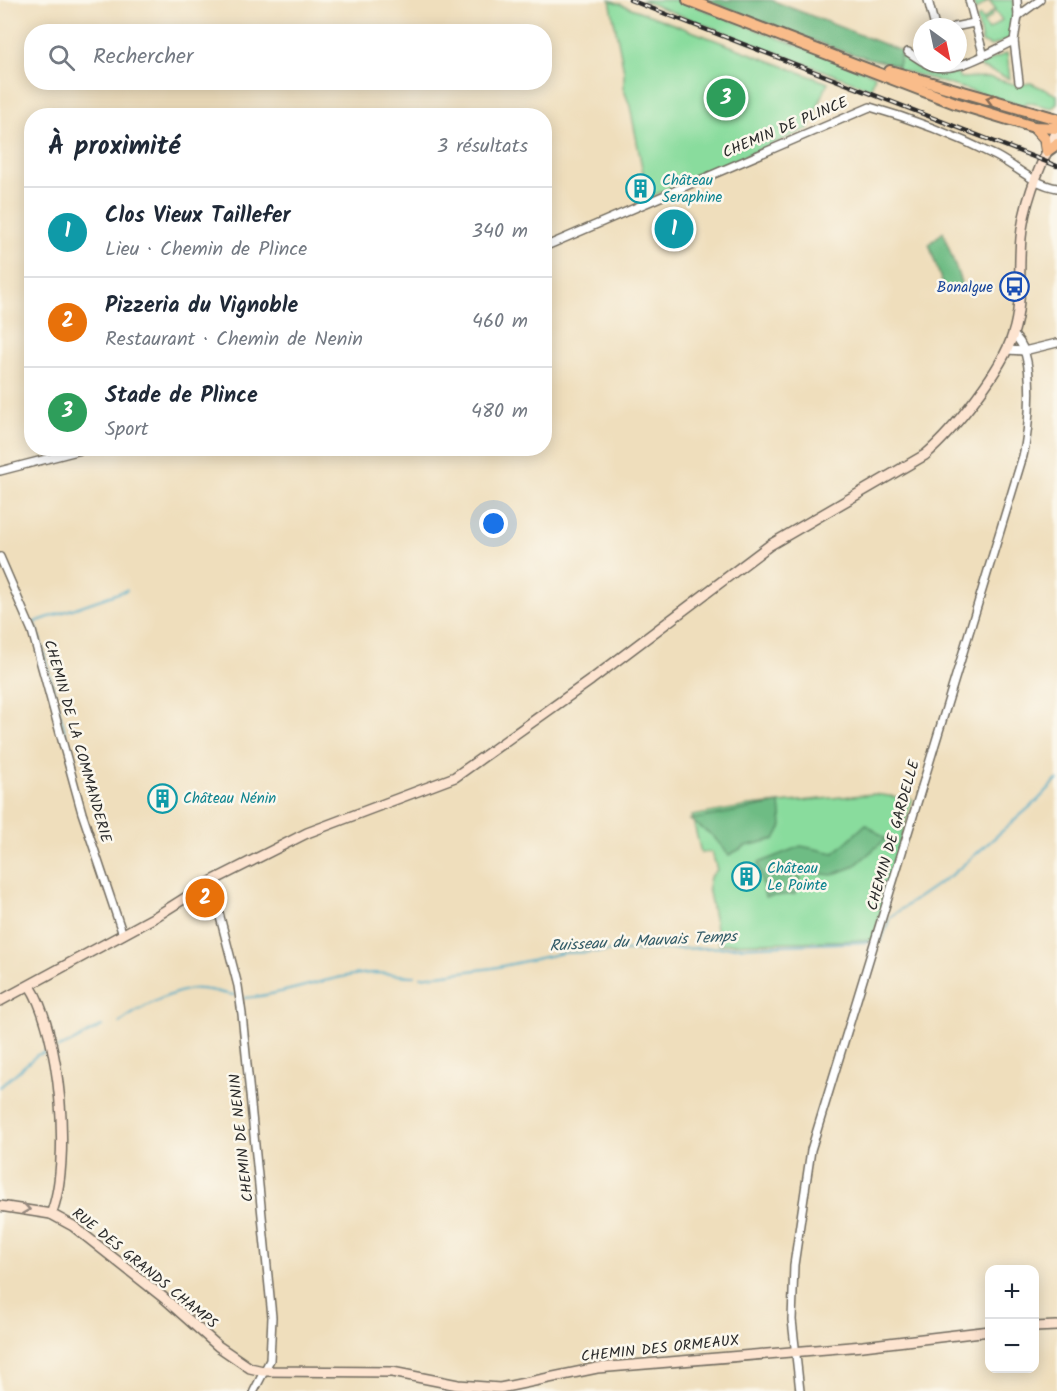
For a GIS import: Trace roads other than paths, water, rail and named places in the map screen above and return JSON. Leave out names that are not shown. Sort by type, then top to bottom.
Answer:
[{"type":"main road","points":[[0,1001],[123,935],[211,882],[307,833],[455,777],[634,649],[770,545],[913,463],[937,445],[985,385],[1007,350],[1013,335],[1018,310],[1021,236],[1035,182],[1057,129],[1034,127],[1009,117],[955,103],[688,0]]},
{"type":"main road","points":[[810,46],[1052,112],[1057,120]]},
{"type":"main road","points":[[1009,117],[1022,116],[1057,120]]},
{"type":"main road","points":[[1034,127],[1045,140],[1047,151]]},
{"type":"main road","points":[[1047,151],[1057,144]]},
{"type":"main road","points":[[30,986],[45,1020],[57,1073],[61,1164],[56,1202],[51,1214]]},
{"type":"main road","name":"RUE DES GRANDS CHAMPS","points":[[0,1206],[51,1214],[73,1227],[164,1298],[218,1346],[250,1368],[263,1371]]},
{"type":"main road","points":[[1039,1327],[1057,1326]]},
{"type":"main road","name":"CHEMIN DES ORMEAUX","points":[[263,1371],[392,1372],[458,1385],[500,1388],[597,1368],[863,1346],[985,1332]]},
{"type":"street","points":[[928,0],[933,18]]},
{"type":"street","points":[[969,0],[983,53]]},
{"type":"street","points":[[1017,0],[1018,16],[1014,41],[1019,82]]},
{"type":"street","points":[[1018,16],[1040,0]]},
{"type":"street","points":[[967,24],[974,23]]},
{"type":"street","points":[[967,62],[1014,41]]},
{"type":"street","points":[[908,52],[913,55]]},
{"type":"street","name":"CHEMIN DE PLINCE","points":[[552,244],[870,106],[956,137],[998,157],[1035,182],[1057,188]]},
{"type":"street","name":"CHEMIN DE GARDELLE","points":[[800,1391],[792,1320],[794,1265],[810,1150],[1023,456],[1030,413],[1030,387],[1024,351],[1020,341],[1013,335]]},
{"type":"street","points":[[1007,350],[1024,351],[1057,343]]},
{"type":"street","points":[[0,471],[58,456]]},
{"type":"street","name":"CHEMIN DE LA COMMANDERIE","points":[[0,557],[32,631],[82,813],[123,935]]},
{"type":"street","name":"CHEMIN DE NENIN","points":[[211,882],[238,986],[247,1054],[272,1317],[270,1360],[254,1391]]},
{"type":"waterway","points":[[70,750],[35,622],[127,590]]},
{"type":"waterway","name":"Ruisseau du Mauvais Temps","points":[[881,942],[890,917],[954,873],[1038,800],[1057,780]]},
{"type":"waterway","name":"Ruisseau du Mauvais Temps","points":[[421,977],[493,968],[563,953],[868,942]]},
{"type":"waterway","name":"Ruisseau du Mauvais Temps","points":[[244,998],[357,975],[378,973],[415,976]]},
{"type":"waterway","name":"Ruisseau du Mauvais Temps","points":[[119,1023],[154,1002],[183,991],[202,989],[235,995]]},
{"type":"waterway","name":"Ruisseau du Mauvais Temps","points":[[57,1048],[102,1026]]},
{"type":"waterway","name":"Ruisseau du Mauvais Temps","points":[[0,1087],[37,1055],[49,1051]]},
{"type":"railway","points":[[630,0],[1057,166]]},
{"type":"place","name":"Stade de Plince","points":[[726,98]]},
{"type":"place","name":"Château Seraphine","points":[[641,189]]},
{"type":"place","name":"Clos Vieux Taillefer","points":[[674,229]]},
{"type":"place","name":"Bonalgue","points":[[1014,287]]},
{"type":"place","name":"Château Nénin","points":[[162,798]]},
{"type":"place","name":"Château Le Pointe","points":[[746,877]]},
{"type":"place","name":"Pizzeria du Vignoble","points":[[205,898]]}]
